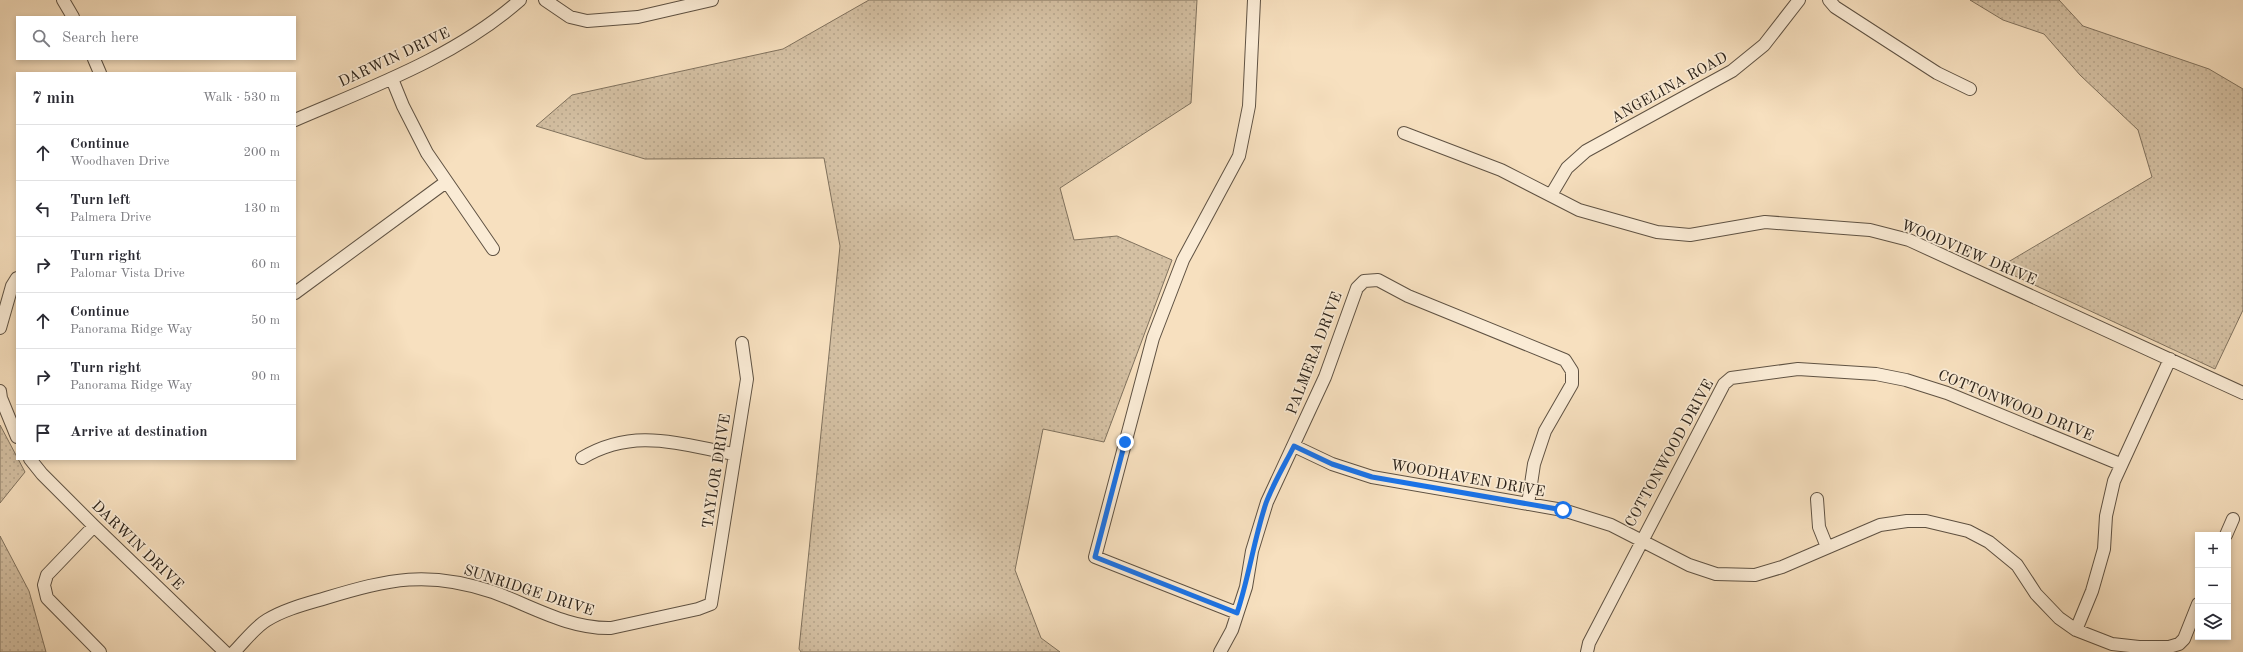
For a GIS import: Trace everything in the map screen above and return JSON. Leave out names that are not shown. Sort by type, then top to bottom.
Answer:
[{"type":"street","points":[[63,0],[72,16]]},
{"type":"street","name":"DARWIN DRIVE","points":[[296,120],[392,79],[449,51],[504,14],[520,0]]},
{"type":"street","points":[[544,0],[570,17],[587,20],[638,17],[712,0]]},
{"type":"street","points":[[1237,613],[1095,557],[1153,338],[1184,260],[1239,156],[1249,106],[1254,0]]},
{"type":"street","name":"ANGELINA ROAD","points":[[1551,195],[1567,168],[1586,151],[1732,71],[1764,45],[1799,0]]},
{"type":"street","points":[[1829,0],[1835,7],[1931,68],[1970,89]]},
{"type":"street","points":[[94,60],[100,72]]},
{"type":"street","points":[[392,79],[403,106],[427,153],[494,249]]},
{"type":"street","name":"WOODVIEW DRIVE","points":[[1404,134],[1501,170],[1579,210],[1657,232],[1690,235],[1765,222],[1870,230],[1909,240],[2243,393]]},
{"type":"street","points":[[296,292],[446,182]]},
{"type":"street","points":[[0,328],[12,286],[16,280]]},
{"type":"street","name":"PALMERA DRIVE","points":[[1220,652],[1232,630],[1246,587],[1252,551],[1266,502],[1294,446],[1325,377],[1357,288],[1364,281],[1378,280],[1408,296],[1565,360],[1572,371],[1572,384],[1545,431],[1534,464],[1528,504]]},
{"type":"street","name":"TAYLOR DRIVE","points":[[711,604],[746,379],[742,343]]},
{"type":"street","points":[[2076,630],[2092,591],[2104,549],[2106,516],[2114,480],[2120,464],[2170,359]]},
{"type":"street","name":"COTTONWOOD DRIVE","points":[[1587,652],[1589,643],[1640,540],[1724,384],[1731,378],[1798,369],[1876,374],[1906,380],[1947,393],[2120,464]]},
{"type":"street","points":[[0,391],[1,398],[16,436]]},
{"type":"street","points":[[582,458],[604,446],[627,440],[662,442],[734,454]]},
{"type":"street","name":"WOODHAVEN DRIVE","points":[[1294,446],[1332,464],[1372,477],[1563,510],[1604,523],[1689,565],[1716,574],[1755,575],[1782,567],[1880,525],[1907,521],[1926,521],[1968,532],[1989,542],[2017,565],[2036,594],[2059,618],[2076,630],[2112,644],[2139,647],[2169,647],[2179,644],[2184,639],[2195,612]]},
{"type":"street","name":"DARWIN DRIVE","points":[[31,460],[42,474],[94,526],[225,652]]},
{"type":"street","points":[[1817,499],[1819,527],[1827,547]]},
{"type":"street","points":[[2227,532],[2233,519]]},
{"type":"street","points":[[94,526],[48,575],[44,585],[47,598],[100,652]]},
{"type":"street","name":"SUNRIDGE DRIVE","points":[[234,652],[265,621],[285,610],[370,585],[394,580],[441,579],[465,584],[494,592],[577,625],[596,629],[611,628],[698,609],[711,604]]},
{"type":"shaded area","points":[[869,0],[1197,0],[1191,103],[1060,188],[1074,240],[1117,236],[1172,260],[1104,442],[1043,429],[1015,570],[1041,638],[1060,652],[801,652],[799,649],[840,246],[824,158],[645,159],[536,126],[572,95],[783,49]]},
{"type":"shaded area","points":[[1970,0],[2059,0],[2083,26],[2209,69],[2243,89],[2243,310],[2215,369],[1998,268],[2152,177],[2138,130],[2080,75],[2044,34],[2003,20]]},
{"type":"shaded area","points":[[0,425],[16,455],[16,460],[19,460],[25,472],[0,503]]},
{"type":"shaded area","points":[[0,536],[29,591],[46,652],[0,652]]},
{"type":"route","points":[[1125,442],[1095,557],[1237,613],[1246,587],[1252,551],[1266,502],[1294,446],[1332,464],[1372,477],[1563,510]]}]
